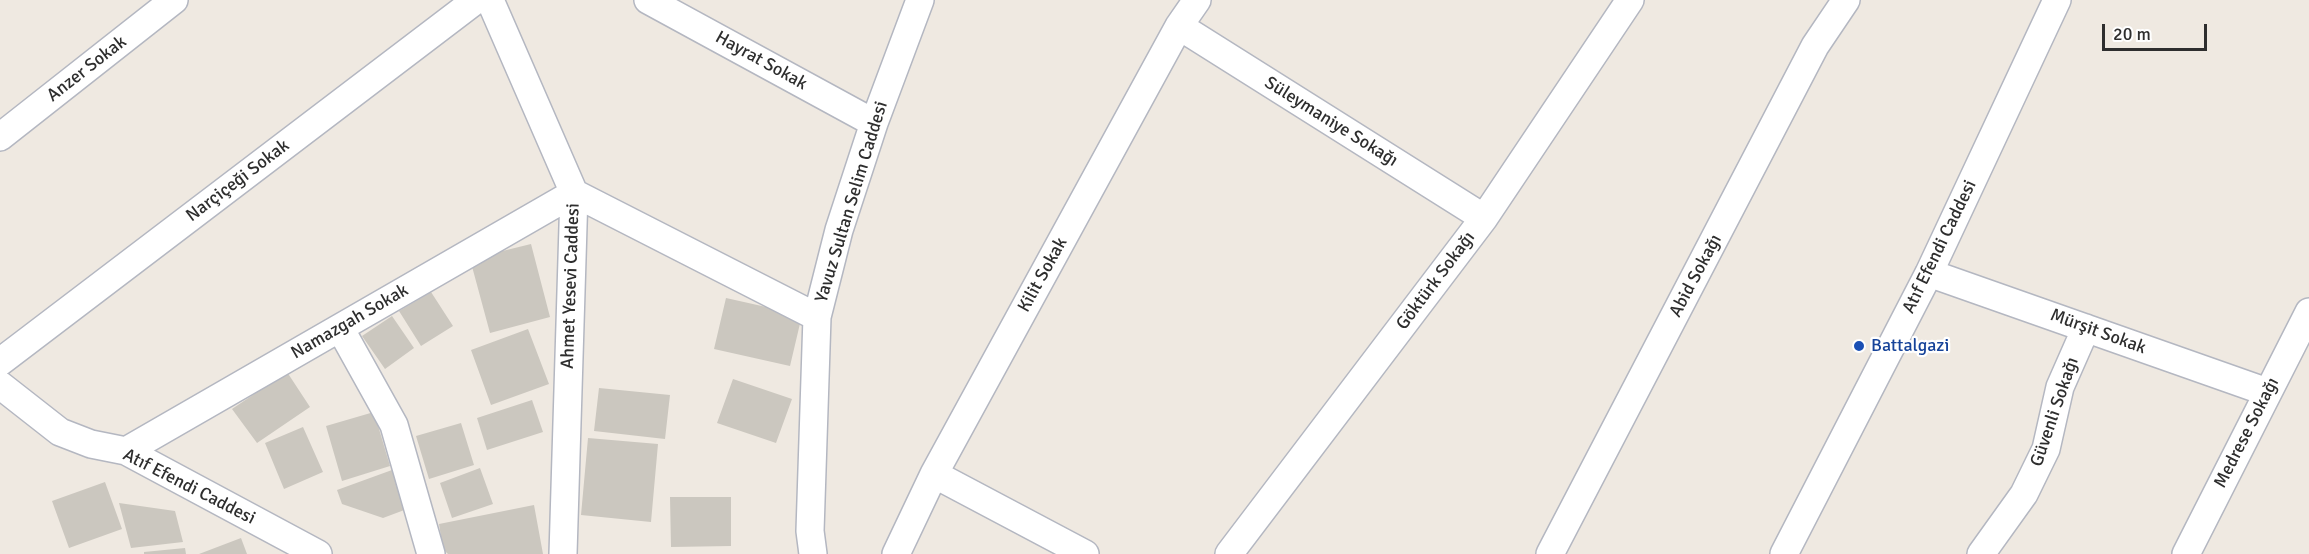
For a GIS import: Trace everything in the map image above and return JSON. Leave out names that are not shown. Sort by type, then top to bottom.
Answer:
[{"type":"street","name":"Anzer Sokak","points":[[0,137],[174,0]]},
{"type":"street","name":"Narçiçeği Sokak","points":[[0,363],[476,0]]},
{"type":"street","name":"Ahmet Yesevi Caddesi","points":[[490,0],[574,193],[562,554]]},
{"type":"street","name":"Hayrat Sokak","points":[[648,0],[874,123]]},
{"type":"street","name":"Yavuz Sultan Selim Caddesi","points":[[813,554],[810,531],[817,316],[839,230],[874,123],[920,0]]},
{"type":"street","name":"Kilit Sokak","points":[[896,554],[934,474],[1179,26],[1197,0]]},
{"type":"street","name":"Göktürk Sokağı","points":[[1229,554],[1484,218],[1630,0]]},
{"type":"street","name":"Abid Sokağı","points":[[1550,554],[1815,46],[1846,0]]},
{"type":"street","name":"Atıf Efendi Caddesi","points":[[1784,554],[1929,273],[2057,0]]},
{"type":"street","name":"Süleymaniye Sokağı","points":[[1179,26],[1484,218]]},
{"type":"street","points":[[574,193],[817,316]]},
{"type":"street","name":"Namazgah Sokak","points":[[126,451],[574,193]]},
{"type":"street","name":"Mürşit Sokak","points":[[1929,273],[2267,393]]},
{"type":"street","name":"Medrese Sokağı","points":[[2186,554],[2309,312]]},
{"type":"street","points":[[340,328],[394,425],[431,554]]},
{"type":"street","name":"Güvenli Sokağı","points":[[1981,554],[2024,495],[2046,449],[2060,387],[2086,328]]},
{"type":"street","name":"Atıf Efendi Caddesi","points":[[0,386],[60,432],[91,444],[126,451],[318,554]]},
{"type":"street","points":[[934,474],[1085,554]]},
{"type":"building","points":[[531,244],[550,317],[490,333],[470,259]]},
{"type":"building","points":[[431,292],[453,326],[421,346],[399,311]]},
{"type":"building","points":[[726,298],[802,315],[790,366],[714,349]]},
{"type":"building","points":[[392,316],[414,348],[385,369],[362,336]]},
{"type":"building","points":[[528,329],[549,384],[491,405],[471,350]]},
{"type":"building","points":[[287,372],[310,407],[257,443],[232,409]]},
{"type":"building","points":[[733,379],[792,399],[776,443],[717,423]]},
{"type":"building","points":[[599,388],[670,395],[665,439],[594,431]]},
{"type":"building","points":[[532,400],[543,432],[487,450],[477,418]]},
{"type":"building","points":[[374,412],[390,466],[342,481],[326,426]]},
{"type":"building","points":[[461,423],[474,465],[429,479],[416,436]]},
{"type":"building","points":[[303,427],[323,472],[284,489],[265,443]]},
{"type":"building","points":[[588,438],[658,444],[651,522],[581,515]]},
{"type":"building","points":[[480,468],[493,504],[452,518],[440,483]]},
{"type":"building","points":[[392,470],[407,509],[383,518],[342,504],[337,490]]},
{"type":"building","points":[[105,482],[122,529],[69,548],[52,501]]},
{"type":"building","points":[[670,497],[731,497],[731,546],[671,547]]},
{"type":"building","points":[[119,503],[175,511],[183,542],[131,548]]},
{"type":"building","points":[[534,505],[543,554],[448,554],[443,549],[439,524]]},
{"type":"building","points":[[241,538],[247,554],[199,554]]},
{"type":"building","points":[[185,548],[186,554],[144,554],[144,552]]},
{"type":"place","name":"Battalgazi","points":[[1859,346]]}]
